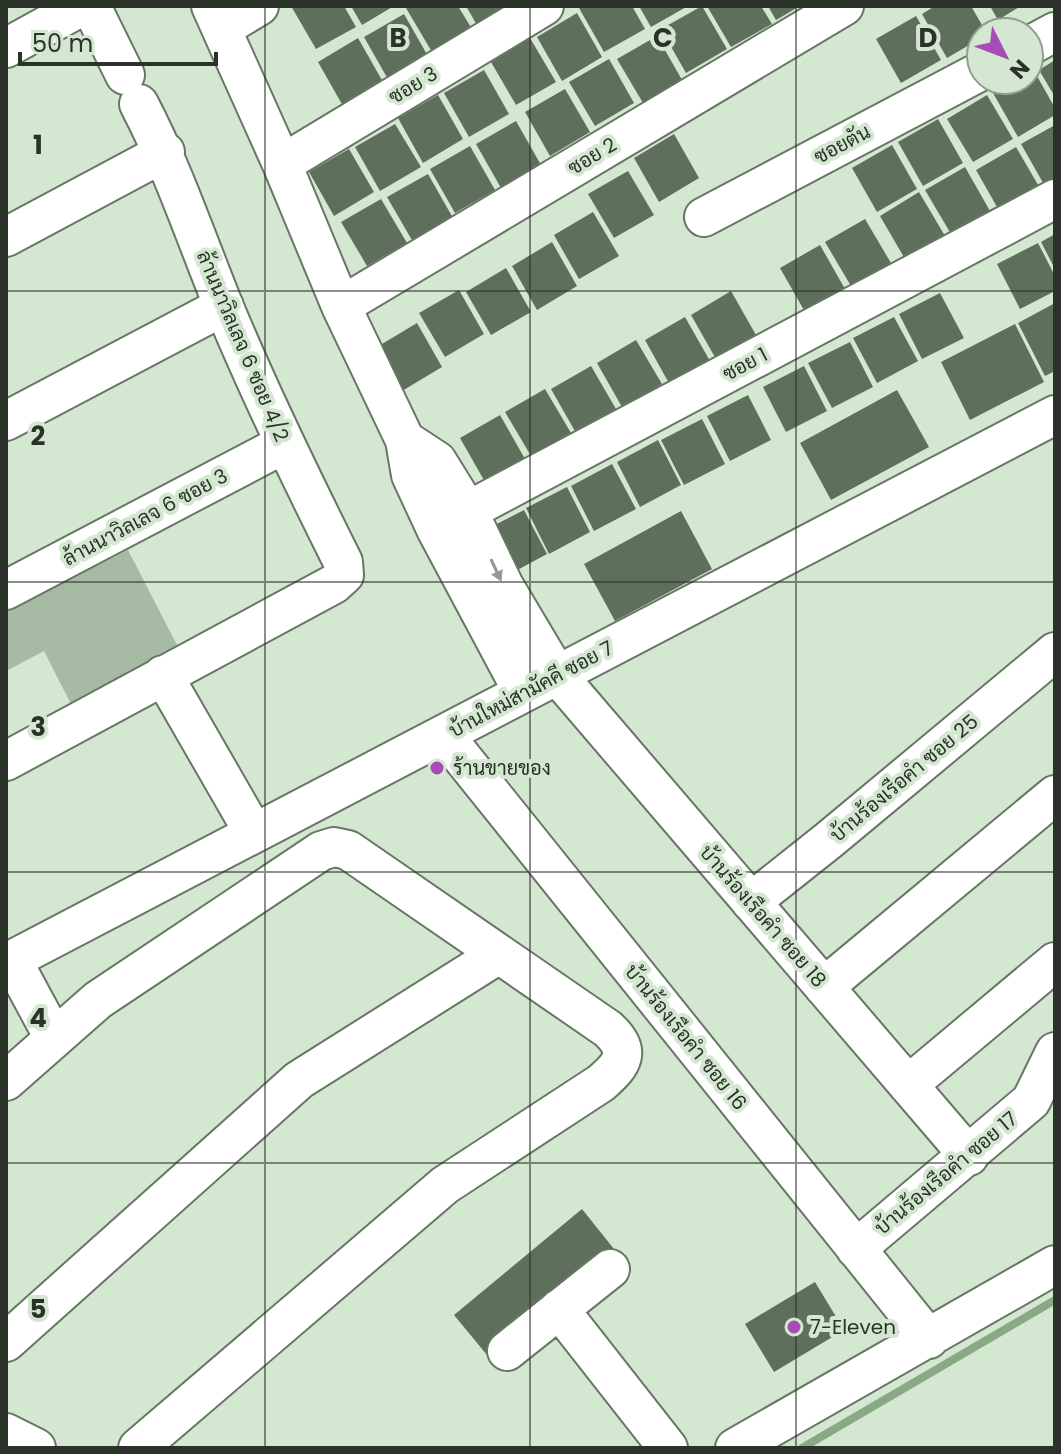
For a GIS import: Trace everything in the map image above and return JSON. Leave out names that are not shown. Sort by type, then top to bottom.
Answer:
[{"type":"street","points":[[6,48],[82,6]]},
{"type":"street","name":"ล้านนาวิลเลจ 6 ซอย 4/2","points":[[91,6],[165,152],[224,306],[284,444],[343,562],[344,575],[334,584],[163,675]]},
{"type":"street","points":[[259,6],[216,17],[341,306],[405,440],[411,475],[452,520],[523,692]]},
{"type":"street","name":"ซอย 3","points":[[282,164],[544,6]]},
{"type":"street","name":"ซอย 2","points":[[341,306],[844,6]]},
{"type":"street","name":"ซอยตัน","points":[[704,217],[965,79]]},
{"type":"street","points":[[6,237],[165,152]]},
{"type":"street","name":"ซอย 1","points":[[452,520],[1055,199]]},
{"type":"street","points":[[6,421],[224,306]]},
{"type":"street","name":"บ้านใหม่สามัคคี ซอย 7","points":[[8,973],[254,833],[1055,415]]},
{"type":"street","name":"ล้านนาวิลเลจ 6 ซอย 3","points":[[6,590],[284,444]]},
{"type":"street","name":"บ้านร้องเรือคำ ซอย 18","points":[[452,520],[504,586],[557,675],[969,1156]]},
{"type":"street","name":"บ้านร้องเรือคำ ซอย 25","points":[[751,902],[1055,652]]},
{"type":"street","points":[[6,761],[163,675],[254,833]]},
{"type":"street","name":"บ้านร้องเรือคำ ซอย 16","points":[[444,735],[929,1339]]},
{"type":"street","points":[[824,987],[1055,795]]},
{"type":"street","points":[[6,1081],[98,1000],[321,851],[334,847],[348,850],[608,1029],[619,1040],[623,1055],[617,1070],[445,1185],[138,1448]]},
{"type":"street","points":[[6,1342],[299,1080],[499,954]]},
{"type":"street","points":[[908,1085],[1055,962]]},
{"type":"street","points":[[8,973],[47,1045]]},
{"type":"street","name":"บ้านร้องเรือคำ ซอย 17","points":[[856,1249],[1031,1101],[1055,1052]]},
{"type":"street","points":[[735,1448],[1055,1265]]},
{"type":"street","points":[[507,1351],[610,1269]]},
{"type":"street","points":[[559,1309],[668,1448]]},
{"type":"street","points":[[6,1433],[36,1448]]},
{"type":"green space","points":[[128,550],[179,649],[71,704],[44,651],[6,671],[6,612]]},
{"type":"building","points":[[291,6],[344,6],[356,27],[316,49]]},
{"type":"building","points":[[351,6],[394,6],[362,25]]},
{"type":"building","points":[[458,6],[472,29],[432,52],[406,8]]},
{"type":"building","points":[[466,6],[515,6],[478,27]]},
{"type":"building","points":[[632,6],[645,29],[604,52],[579,8]]},
{"type":"building","points":[[639,6],[688,6],[651,27]]},
{"type":"building","points":[[702,6],[727,49],[686,73],[661,29]]},
{"type":"building","points":[[707,6],[761,6],[772,24],[731,47]]},
{"type":"building","points":[[768,6],[800,6],[776,20]]},
{"type":"building","points":[[935,6],[971,6],[977,16],[965,16],[965,47],[947,58],[922,14]]},
{"type":"building","points":[[990,6],[1021,6],[1005,16],[996,16]]},
{"type":"building","points":[[577,13],[602,57],[562,81],[537,37]]},
{"type":"building","points":[[404,14],[429,58],[389,81],[364,37]]},
{"type":"building","points":[[916,16],[941,60],[901,83],[876,39]]},
{"type":"building","points":[[657,36],[682,80],[643,103],[617,59]]},
{"type":"building","points":[[358,38],[383,82],[343,106],[318,62]]},
{"type":"building","points":[[530,38],[556,82],[516,105],[491,62]]},
{"type":"building","points":[[609,59],[634,103],[595,126],[569,82]]},
{"type":"building","points":[[1055,60],[1055,97],[1045,80],[1045,66]]},
{"type":"building","points":[[484,70],[509,114],[469,137],[444,93]]},
{"type":"building","points":[[565,89],[590,132],[550,156],[525,112]]},
{"type":"building","points":[[1045,90],[1055,108],[1055,115],[1018,137],[995,96],[1045,96]]},
{"type":"building","points":[[438,95],[463,139],[423,163],[398,118]]},
{"type":"building","points":[[988,96],[1013,139],[973,162],[947,119]]},
{"type":"building","points":[[938,119],[963,163],[923,186],[898,142]]},
{"type":"building","points":[[516,121],[541,165],[501,188],[476,144]]},
{"type":"building","points":[[395,124],[421,167],[380,191],[355,147]]},
{"type":"building","points":[[1055,125],[1055,183],[1046,188],[1021,144]]},
{"type":"building","points":[[674,134],[699,178],[659,202],[634,158]]},
{"type":"building","points":[[892,145],[917,189],[877,212],[852,168]]},
{"type":"building","points":[[470,146],[495,190],[455,213],[430,169]]},
{"type":"building","points":[[1016,147],[1041,190],[1001,214],[976,170]]},
{"type":"building","points":[[349,149],[374,192],[334,216],[309,172]]},
{"type":"building","points":[[965,167],[990,211],[951,234],[925,190]]},
{"type":"building","points":[[628,171],[654,215],[614,238],[588,194]]},
{"type":"building","points":[[428,174],[453,218],[413,242],[387,197]]},
{"type":"building","points":[[919,192],[945,236],[905,259],[880,216]]},
{"type":"building","points":[[381,199],[407,243],[367,266],[341,222]]},
{"type":"building","points":[[593,212],[619,256],[579,279],[554,235]]},
{"type":"building","points":[[865,219],[891,263],[851,286],[825,242]]},
{"type":"building","points":[[1055,234],[1055,269],[1041,242]]},
{"type":"building","points":[[552,242],[577,286],[537,310],[512,266]]},
{"type":"building","points":[[1038,243],[1055,276],[1055,291],[1020,309],[997,264]]},
{"type":"building","points":[[820,245],[845,289],[805,312],[780,268]]},
{"type":"building","points":[[506,268],[531,312],[491,335],[466,292]]},
{"type":"building","points":[[459,290],[484,334],[445,357],[419,313]]},
{"type":"building","points":[[731,291],[756,335],[716,359],[691,315]]},
{"type":"building","points":[[940,293],[964,338],[922,359],[899,314]]},
{"type":"building","points":[[1055,303],[1055,371],[1045,376],[1018,323]]},
{"type":"building","points":[[685,317],[710,361],[670,385],[645,340]]},
{"type":"building","points":[[894,317],[918,361],[877,383],[853,338]]},
{"type":"building","points":[[417,323],[442,367],[402,391],[377,347]]},
{"type":"building","points":[[1015,324],[1044,382],[970,420],[941,362]]},
{"type":"building","points":[[636,340],[662,384],[622,407],[597,363]]},
{"type":"building","points":[[850,342],[873,387],[832,408],[808,363]]},
{"type":"building","points":[[591,366],[616,409],[576,433],[551,389]]},
{"type":"building","points":[[804,366],[827,411],[786,432],[763,387]]},
{"type":"building","points":[[545,389],[571,433],[531,456],[505,412]]},
{"type":"building","points":[[897,390],[929,447],[831,500],[800,443]]},
{"type":"building","points":[[748,395],[771,440],[730,461],[707,416]]},
{"type":"building","points":[[500,415],[525,459],[485,482],[460,438]]},
{"type":"building","points":[[702,419],[725,464],[684,485],[661,440]]},
{"type":"building","points":[[658,440],[681,485],[640,507],[617,462]]},
{"type":"building","points":[[612,464],[636,509],[594,531],[571,486]]},
{"type":"building","points":[[567,487],[590,532],[549,554],[526,508]]},
{"type":"building","points":[[524,510],[547,554],[506,576],[483,531]]},
{"type":"building","points":[[681,511],[712,569],[615,621],[584,564]]},
{"type":"building","points":[[582,1209],[614,1249],[487,1355],[454,1315]]},
{"type":"building","name":"7-Eleven","points":[[815,1282],[844,1330],[774,1372],[745,1324]]},
{"type":"waterway","points":[[802,1448],[1055,1300]]},
{"type":"place","name":"ร้านขายของ","points":[[437,768]]},
{"type":"place","name":"7-Eleven","points":[[794,1327]]}]
